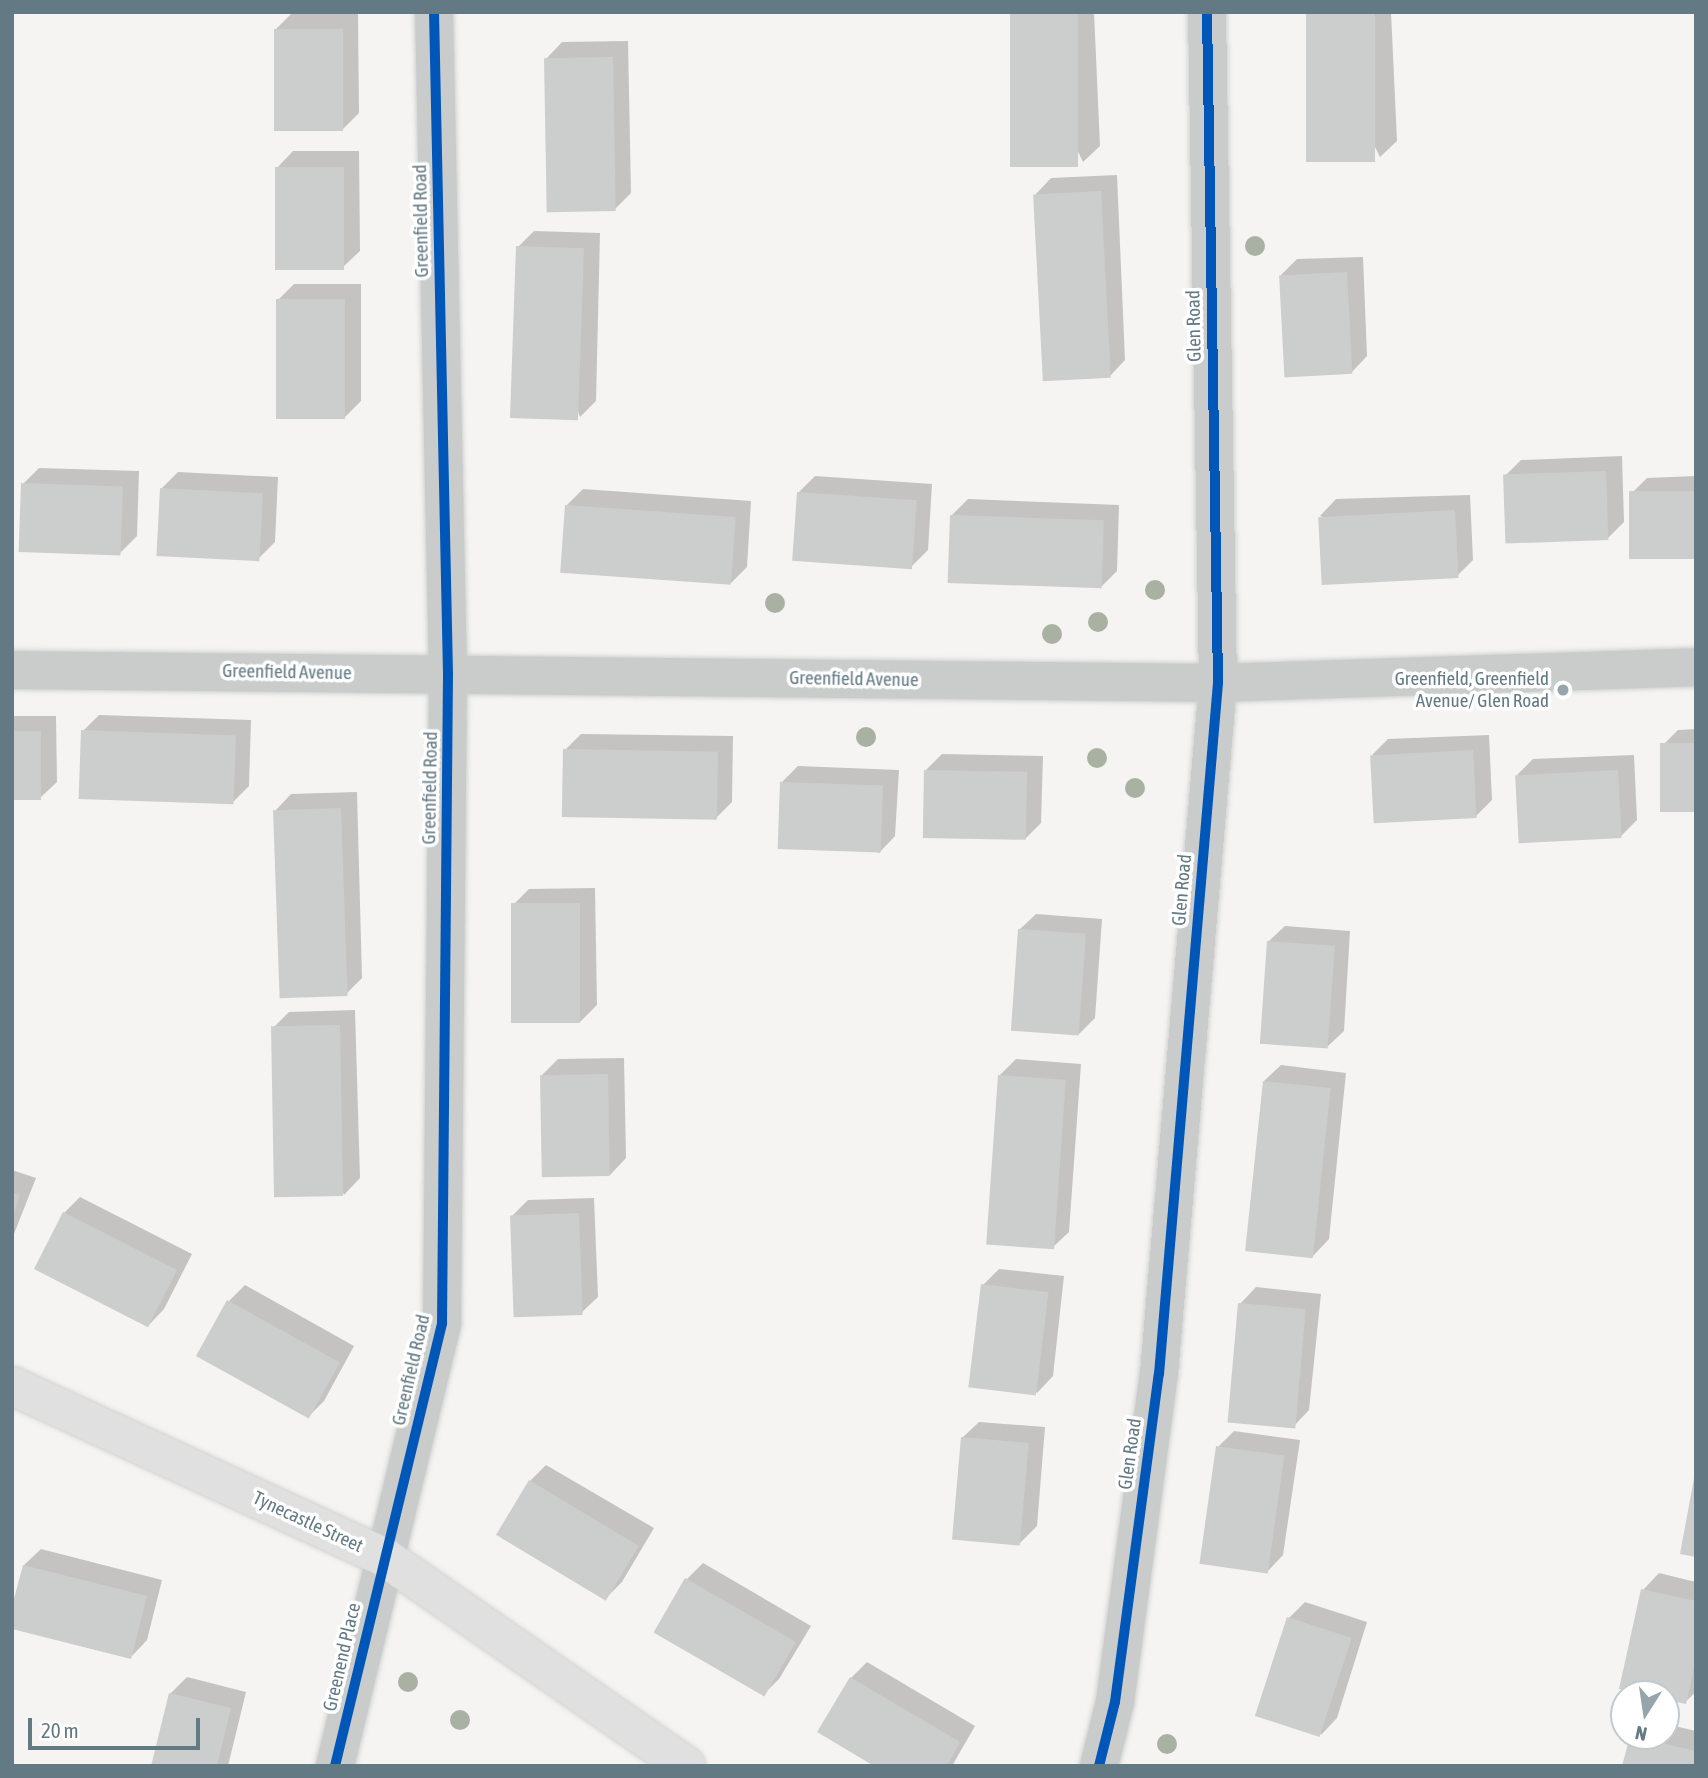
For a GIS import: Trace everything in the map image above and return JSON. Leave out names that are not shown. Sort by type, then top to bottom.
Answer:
[{"type":"street","name":"Greenfield Road","points":[[384,1557],[442,1323],[448,674],[434,12]]},
{"type":"street","name":"Glen Road","points":[[1099,1766],[1115,1702],[1159,1374],[1218,683],[1207,12]]},
{"type":"street","name":"Greenfield Avenue","points":[[12,670],[1218,683],[1696,667]]},
{"type":"street","name":"Tynecastle Street","points":[[12,1386],[384,1557],[686,1766]]},
{"type":"street","name":"Greenend Place","points":[[335,1766],[384,1557]]},
{"type":"building","points":[[1010,12],[1078,12],[1078,167],[1010,167]]},
{"type":"building","points":[[1306,12],[1375,12],[1375,162],[1306,162]]},
{"type":"building","points":[[274,29],[343,29],[343,131],[274,131]]},
{"type":"building","points":[[613,57],[616,211],[547,212],[544,58]]},
{"type":"building","points":[[275,167],[344,167],[344,270],[275,270]]},
{"type":"building","points":[[1101,191],[1111,378],[1043,381],[1033,195]]},
{"type":"building","points":[[516,246],[584,248],[578,420],[510,418]]},
{"type":"building","points":[[1347,272],[1352,374],[1284,377],[1279,276]]},
{"type":"building","points":[[276,299],[345,299],[345,419],[276,419]]},
{"type":"building","points":[[1606,471],[1608,540],[1505,544],[1503,475]]},
{"type":"building","points":[[21,483],[123,487],[121,556],[19,552]]},
{"type":"building","points":[[160,488],[263,493],[259,561],[156,556]]},
{"type":"building","points":[[1629,491],[1696,491],[1696,559],[1629,559]]},
{"type":"building","points":[[797,492],[917,500],[912,569],[792,561]]},
{"type":"building","points":[[565,505],[736,517],[731,585],[560,573]]},
{"type":"building","points":[[1455,510],[1459,578],[1322,585],[1318,517]]},
{"type":"building","points":[[950,515],[1104,520],[1102,588],[948,583]]},
{"type":"building","points":[[81,730],[236,735],[233,804],[79,799]]},
{"type":"building","points":[[12,731],[41,731],[41,800],[12,800]]},
{"type":"building","points":[[1660,743],[1696,743],[1696,812],[1660,812]]},
{"type":"building","points":[[563,749],[718,752],[717,820],[562,817]]},
{"type":"building","points":[[1473,750],[1477,818],[1374,823],[1370,755]]},
{"type":"building","points":[[924,770],[1027,772],[1026,840],[923,838]]},
{"type":"building","points":[[1618,770],[1622,838],[1519,843],[1515,775]]},
{"type":"building","points":[[780,782],[883,786],[881,853],[778,849]]},
{"type":"building","points":[[341,808],[348,996],[280,998],[273,810]]},
{"type":"building","points":[[511,903],[580,903],[580,1023],[511,1023]]},
{"type":"building","points":[[1018,929],[1086,934],[1079,1035],[1011,1031]]},
{"type":"building","points":[[1267,941],[1335,946],[1328,1048],[1260,1044]]},
{"type":"building","points":[[340,1025],[343,1196],[274,1197],[271,1026]]},
{"type":"building","points":[[608,1074],[610,1176],[542,1177],[540,1075]]},
{"type":"building","points":[[998,1075],[1066,1080],[1054,1249],[986,1245]]},
{"type":"building","points":[[1263,1081],[1331,1088],[1313,1258],[1245,1251]]},
{"type":"building","points":[[12,1192],[20,1195],[13,1217],[12,1217]]},
{"type":"building","points":[[63,1212],[177,1270],[148,1327],[34,1269]]},
{"type":"building","points":[[579,1213],[583,1315],[514,1317],[510,1215]]},
{"type":"building","points":[[981,1284],[1048,1292],[1036,1396],[968,1387]]},
{"type":"building","points":[[227,1300],[340,1363],[309,1419],[196,1356]]},
{"type":"building","points":[[1238,1303],[1306,1309],[1295,1428],[1228,1423]]},
{"type":"building","points":[[961,1437],[1029,1443],[1020,1546],[952,1540]]},
{"type":"building","points":[[1216,1446],[1284,1456],[1268,1573],[1199,1564]]},
{"type":"building","points":[[1694,1478],[1696,1479],[1696,1557],[1680,1554]]},
{"type":"building","points":[[529,1480],[639,1546],[606,1601],[496,1535]]},
{"type":"building","points":[[23,1565],[147,1596],[131,1659],[12,1629],[12,1606]]},
{"type":"building","points":[[685,1578],[796,1642],[764,1697],[654,1633]]},
{"type":"building","points":[[1641,1589],[1696,1601],[1696,1659],[1686,1704],[1680,1703],[1680,1680],[1621,1680]]},
{"type":"building","points":[[1287,1617],[1352,1638],[1320,1737],[1255,1716]]},
{"type":"building","points":[[850,1677],[960,1742],[947,1766],[874,1766],[817,1732]]},
{"type":"building","points":[[169,1693],[231,1708],[217,1766],[151,1766]]},
{"type":"building","points":[[1680,1747],[1696,1751],[1693,1766],[1622,1766],[1626,1750],[1680,1750]]},
{"type":"cycle path","points":[[335,1766],[442,1323],[448,674],[434,12]]},
{"type":"cycle path","points":[[1099,1766],[1115,1702],[1159,1374],[1218,683],[1207,12]]},
{"type":"place","name":"Greenfield, Greenfield Avenue/ Glen Road","points":[[1563,690]]}]
